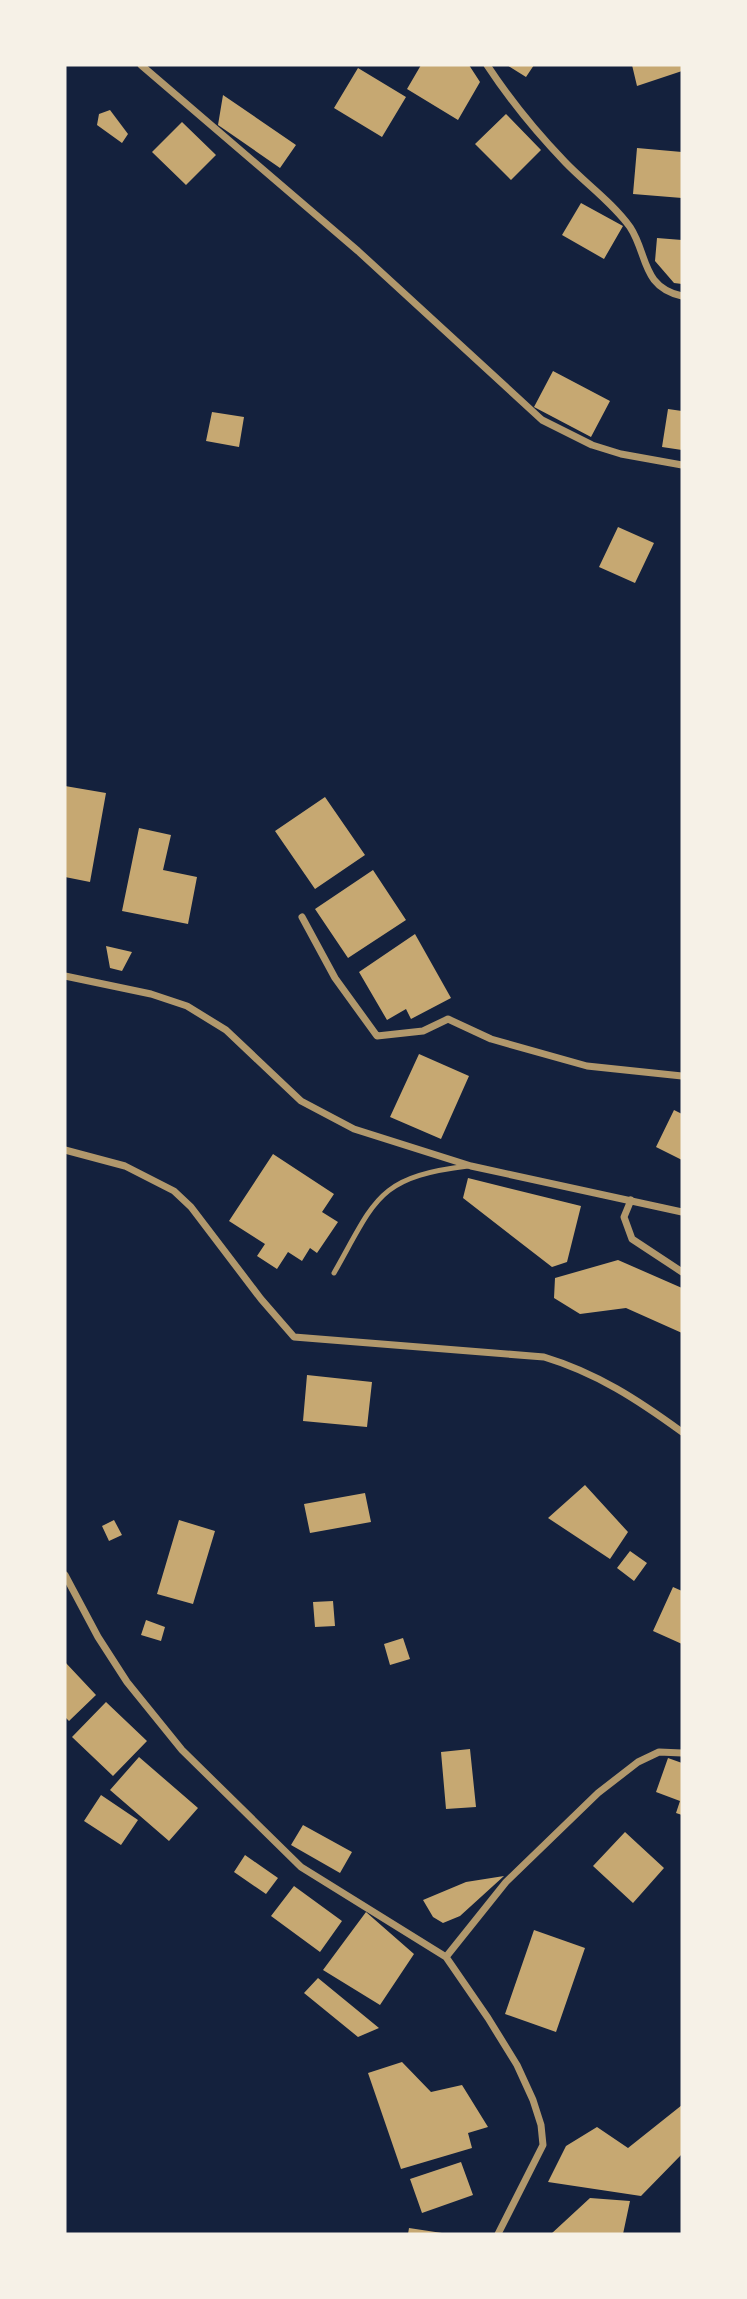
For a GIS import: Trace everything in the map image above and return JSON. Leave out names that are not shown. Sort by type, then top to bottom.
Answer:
[{"type":"street","points":[[141,65],[358,251],[519,402],[542,420],[602,448],[682,466]]},
{"type":"street","points":[[487,65],[508,97],[532,125],[631,229],[642,260],[652,278],[670,293],[682,296]]},
{"type":"street","points":[[302,917],[335,978],[377,1036],[423,1031],[448,1018],[491,1039],[587,1066],[682,1076]]},
{"type":"street","points":[[65,976],[151,994],[187,1006],[226,1030],[301,1101],[327,1117],[471,1166],[682,1212]]},
{"type":"street","points":[[65,1150],[125,1166],[174,1192],[191,1207],[261,1299],[294,1337],[544,1357],[571,1365],[623,1389],[682,1432]]},
{"type":"street","points":[[631,1200],[624,1217],[632,1238],[682,1272]]},
{"type":"street","points":[[65,1575],[98,1637],[127,1682],[182,1751],[301,1867],[446,1957],[517,2065],[541,2125],[543,2145],[498,2234]]},
{"type":"street","points":[[446,1957],[506,1882],[598,1793],[638,1762],[659,1752],[682,1753]]},
{"type":"lane","points":[[334,1273],[378,1199],[395,1184],[433,1171],[471,1166]]},
{"type":"building","points":[[421,65],[469,65],[480,82],[458,120],[407,89]]},
{"type":"building","points":[[507,65],[534,65],[526,77]]},
{"type":"building","points":[[632,65],[681,65],[682,71],[637,86]]},
{"type":"building","points":[[358,68],[406,97],[382,137],[334,108]]},
{"type":"building","points":[[223,95],[296,145],[280,168],[218,125]]},
{"type":"building","points":[[110,110],[128,134],[122,143],[97,125],[99,114]]},
{"type":"building","points":[[506,114],[541,150],[511,180],[475,144]]},
{"type":"building","points":[[182,122],[216,155],[186,185],[152,152]]},
{"type":"building","points":[[637,148],[682,152],[682,198],[633,194]]},
{"type":"building","points":[[581,203],[623,226],[604,259],[562,235]]},
{"type":"building","points":[[657,238],[682,240],[682,284],[674,283],[655,261]]},
{"type":"building","points":[[553,371],[610,401],[591,437],[534,407]]},
{"type":"building","points":[[668,409],[682,411],[682,450],[662,447]]},
{"type":"building","points":[[212,412],[244,417],[239,447],[206,441]]},
{"type":"building","points":[[618,527],[654,543],[635,583],[599,567]]},
{"type":"building","points":[[65,786],[106,793],[90,882],[65,877]]},
{"type":"building","points":[[325,797],[365,855],[315,889],[275,831]]},
{"type":"building","points":[[139,828],[171,835],[163,870],[197,877],[188,924],[122,911]]},
{"type":"building","points":[[373,870],[406,920],[348,958],[315,909]]},
{"type":"building","points":[[415,934],[451,998],[411,1019],[406,1009],[387,1020],[359,972]]},
{"type":"building","points":[[106,946],[132,952],[122,971],[110,968]]},
{"type":"building","points":[[419,1054],[469,1076],[441,1139],[390,1117]]},
{"type":"building","points":[[674,1110],[682,1114],[682,1160],[656,1147]]},
{"type":"building","points":[[273,1154],[334,1194],[322,1212],[338,1222],[317,1253],[310,1248],[302,1261],[288,1252],[277,1269],[257,1256],[265,1244],[229,1221]]},
{"type":"building","points":[[468,1178],[581,1206],[567,1262],[552,1267],[463,1198]]},
{"type":"building","points":[[618,1260],[682,1288],[682,1333],[626,1308],[580,1314],[554,1298],[555,1278]]},
{"type":"building","points":[[307,1375],[372,1382],[367,1427],[303,1421]]},
{"type":"building","points":[[585,1485],[628,1532],[610,1559],[548,1518]]},
{"type":"building","points":[[365,1493],[371,1522],[310,1533],[304,1504]]},
{"type":"building","points":[[114,1520],[122,1535],[109,1541],[102,1526]]},
{"type":"building","points":[[179,1520],[215,1531],[193,1604],[157,1594]]},
{"type":"building","points":[[630,1551],[647,1563],[634,1581],[617,1568]]},
{"type":"building","points":[[673,1587],[682,1591],[682,1644],[653,1631]]},
{"type":"building","points":[[333,1601],[335,1626],[315,1627],[313,1602]]},
{"type":"building","points":[[146,1620],[165,1627],[161,1641],[141,1635]]},
{"type":"building","points":[[403,1638],[410,1659],[390,1665],[384,1644]]},
{"type":"building","points":[[65,1662],[96,1695],[69,1721],[65,1717]]},
{"type":"building","points":[[106,1702],[147,1741],[113,1776],[72,1737]]},
{"type":"building","points":[[470,1749],[476,1807],[446,1809],[441,1752]]},
{"type":"building","points":[[139,1757],[198,1808],[169,1841],[110,1790]]},
{"type":"building","points":[[668,1758],[682,1763],[682,1815],[676,1813],[680,1801],[656,1792]]},
{"type":"building","points":[[101,1795],[138,1820],[121,1845],[84,1821]]},
{"type":"building","points":[[303,1825],[352,1852],[340,1873],[291,1845]]},
{"type":"building","points":[[625,1832],[664,1868],[633,1903],[593,1866]]},
{"type":"building","points":[[245,1855],[278,1878],[266,1894],[234,1872]]},
{"type":"building","points":[[504,1876],[460,1916],[443,1923],[433,1917],[423,1900],[466,1882]]},
{"type":"building","points":[[294,1886],[342,1921],[320,1952],[271,1916]]},
{"type":"building","points":[[366,1912],[414,1954],[380,2005],[323,1970]]},
{"type":"building","points":[[534,1930],[585,1948],[556,2032],[505,2014]]},
{"type":"building","points":[[318,1978],[379,2028],[358,2037],[304,1993]]},
{"type":"building","points":[[402,2062],[431,2092],[462,2085],[488,2127],[468,2133],[472,2148],[401,2169],[368,2073]]},
{"type":"building","points":[[682,2105],[682,2154],[641,2196],[548,2182],[566,2146],[597,2127],[628,2148]]},
{"type":"building","points":[[461,2162],[473,2195],[422,2213],[410,2179]]},
{"type":"building","points":[[590,2198],[630,2201],[623,2234],[551,2234]]},
{"type":"building","points":[[409,2228],[442,2233],[408,2234]]}]
